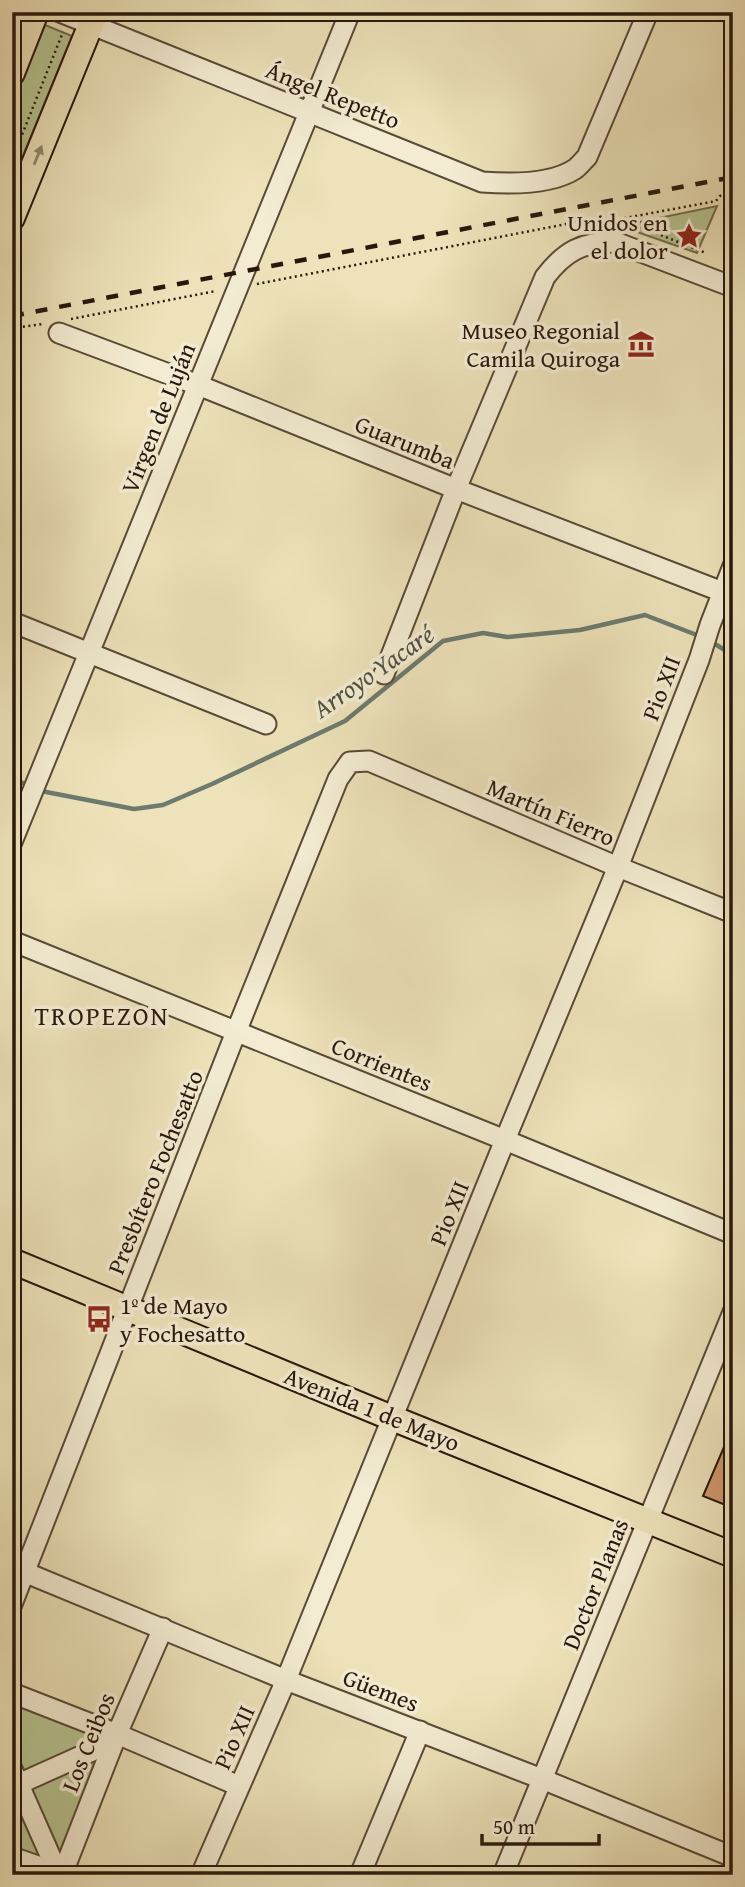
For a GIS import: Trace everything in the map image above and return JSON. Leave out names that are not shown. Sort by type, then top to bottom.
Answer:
[{"type":"main road","points":[[12,73],[36,12]]},
{"type":"main road","points":[[12,218],[79,16]]},
{"type":"main road","name":"Avenida 1 de Mayo","points":[[12,1262],[733,1555]]},
{"type":"street","name":"Virgen de Luján","points":[[12,842],[350,12]]},
{"type":"street","name":"Ángel Repetto","points":[[79,16],[482,182],[511,184],[551,178],[574,169],[587,157],[648,12]]},
{"type":"street","points":[[384,674],[456,489],[545,277],[558,260],[596,242],[615,242],[733,287]]},
{"type":"street","name":"Guarumba","points":[[58,325],[198,385],[456,489],[727,594]]},
{"type":"street","name":"Pio XII","points":[[201,1875],[286,1680],[618,867],[699,660],[710,625],[727,594],[733,566]]},
{"type":"street","points":[[12,622],[266,724]]},
{"type":"street","name":"Martín Fierro","points":[[350,762],[369,761],[733,913]]},
{"type":"street","name":"Presbítero Fochesatto","points":[[12,1604],[19,1569],[127,1308],[338,779],[350,762]]},
{"type":"street","name":"Corrientes","points":[[12,941],[733,1234]]},
{"type":"street","name":"Doctor Planas","points":[[503,1875],[733,1312]]},
{"type":"street","name":"Güemes","points":[[19,1569],[286,1680],[542,1779],[733,1857]]},
{"type":"street","name":"Los Ceibos","points":[[58,1873],[163,1629]]},
{"type":"street","points":[[12,1693],[114,1741],[239,1786]]},
{"type":"street","points":[[359,1875],[420,1731]]},
{"type":"street","points":[[58,1873],[14,1780],[114,1741]]},
{"type":"street","points":[[12,1857],[58,1873]]},
{"type":"path","points":[[12,160],[79,16]]},
{"type":"path","points":[[12,328],[58,325],[238,287],[582,222],[620,219],[716,201],[720,196],[733,193]]},
{"type":"path","points":[[620,219],[706,253]]},
{"type":"green space","points":[[45,25],[72,36],[12,183],[12,105]]},
{"type":"green space","points":[[717,206],[697,253],[620,226]]},
{"type":"green space","points":[[12,1704],[107,1739],[60,1868],[12,1850]]},
{"type":"building","points":[[733,1426],[733,1508],[703,1496]]},
{"type":"waterway","name":"Arroyo Yacaré","points":[[41,791],[134,809],[163,805],[345,721],[443,641],[483,633],[507,637],[580,630],[645,615],[702,637]]},
{"type":"waterway","name":"Arroyo Yacaré","points":[[710,641],[733,655]]},
{"type":"waterway","name":"Arroyo Yacaré","points":[[12,778],[23,783]]},
{"type":"railway","points":[[12,316],[733,177]]},
{"type":"place","name":"Unidos en el dolor","points":[[689,236]]},
{"type":"place","name":"Museo Regonial Camila Quiroga","points":[[641,344]]},
{"type":"place","name":"1º de Mayo y Fochesatto","points":[[99,1319]]},
{"type":"district","name":"TROPEZON","points":[[102,1015]]}]
